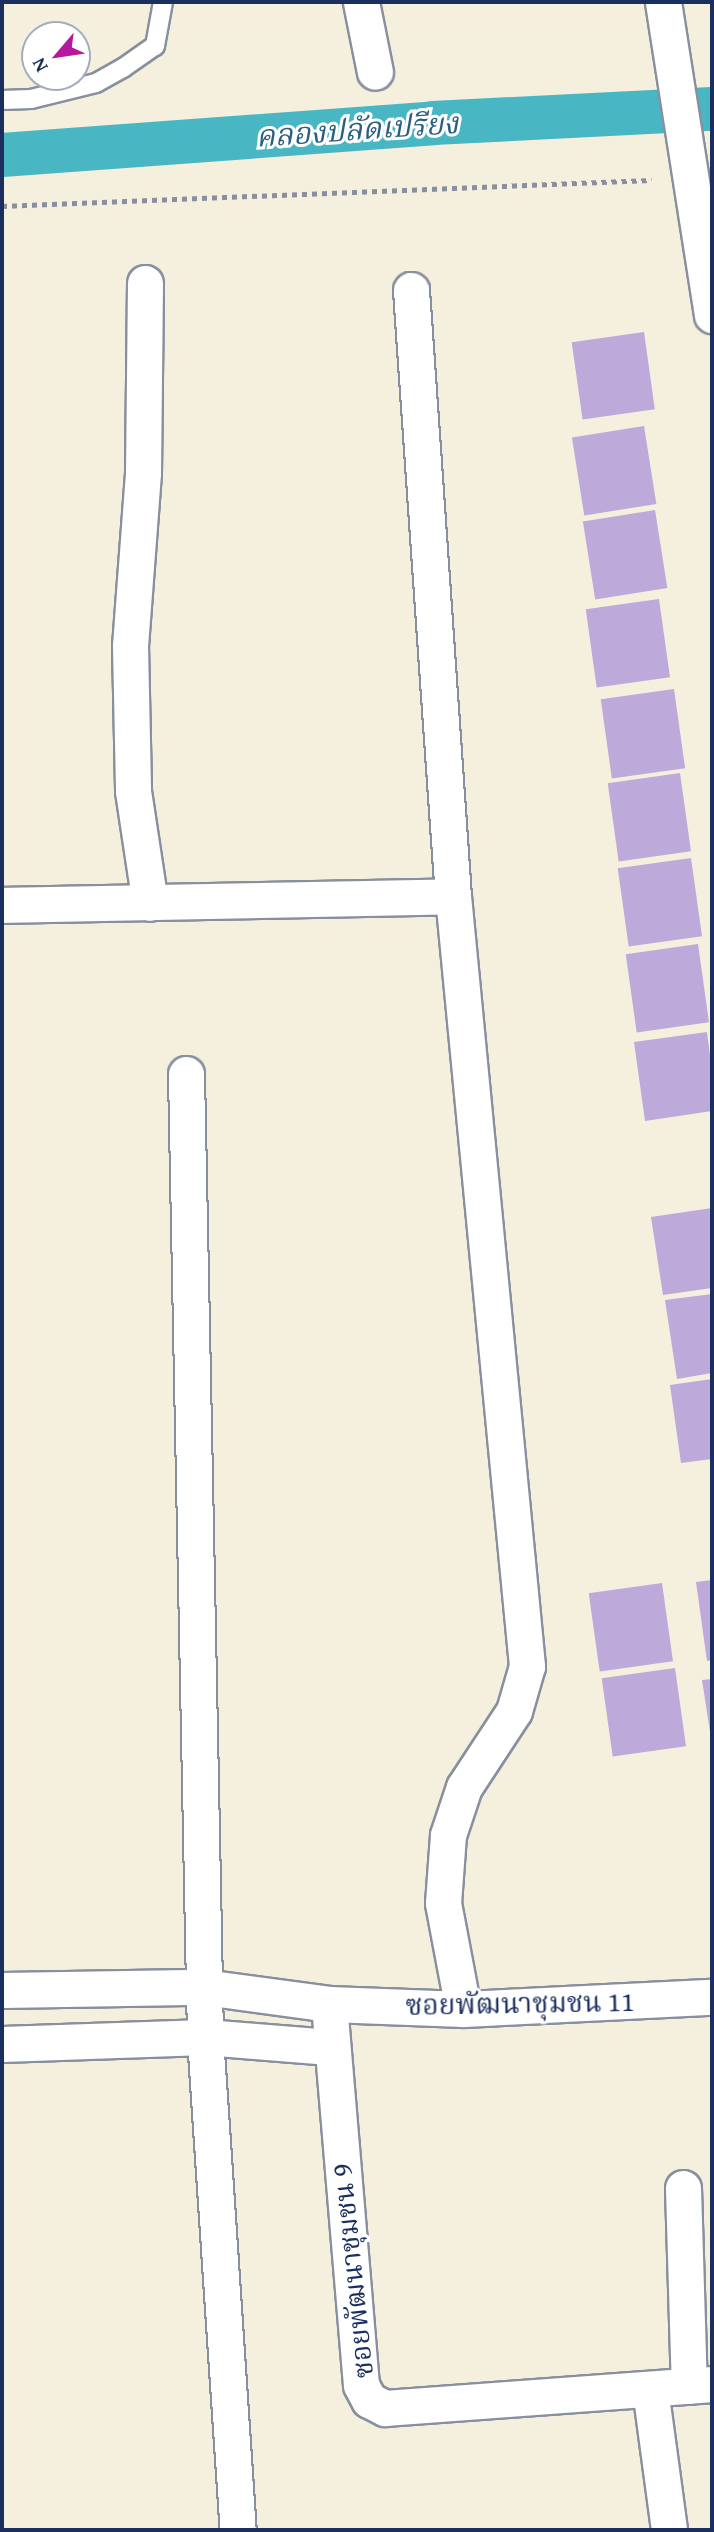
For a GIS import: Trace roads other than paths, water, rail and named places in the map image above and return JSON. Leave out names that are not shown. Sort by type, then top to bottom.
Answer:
[{"type":"street","points":[[361,2],[375,72]]},
{"type":"street","points":[[663,2],[712,315]]},
{"type":"street","points":[[145,283],[144,473],[130,645],[133,790],[150,903]]},
{"type":"street","points":[[411,290],[453,896],[527,1666],[514,1711],[464,1787],[448,1835],[443,1903],[463,2009]]},
{"type":"street","points":[[2,905],[453,896]]},
{"type":"street","points":[[186,1074],[205,2037],[238,2530]]},
{"type":"street","name":"ซอยพัฒนาชุมชน 11","points":[[2,1990],[204,1987],[328,2004],[463,2009],[712,1997]]},
{"type":"street","name":"ซอยพัฒนาชุมชน 9","points":[[328,2004],[361,2385],[369,2400],[385,2408],[701,2385]]},
{"type":"street","points":[[2,2044],[205,2037],[330,2047]]},
{"type":"street","points":[[683,2188],[701,2385]]},
{"type":"street","points":[[650,2389],[669,2530]]},
{"type":"lane","points":[[2,100],[31,99],[96,83],[123,68],[155,46],[163,2]]},
{"type":"waterway","name":"คลองปลัดเปรียง","points":[[2,155],[433,123],[712,109]]}]
